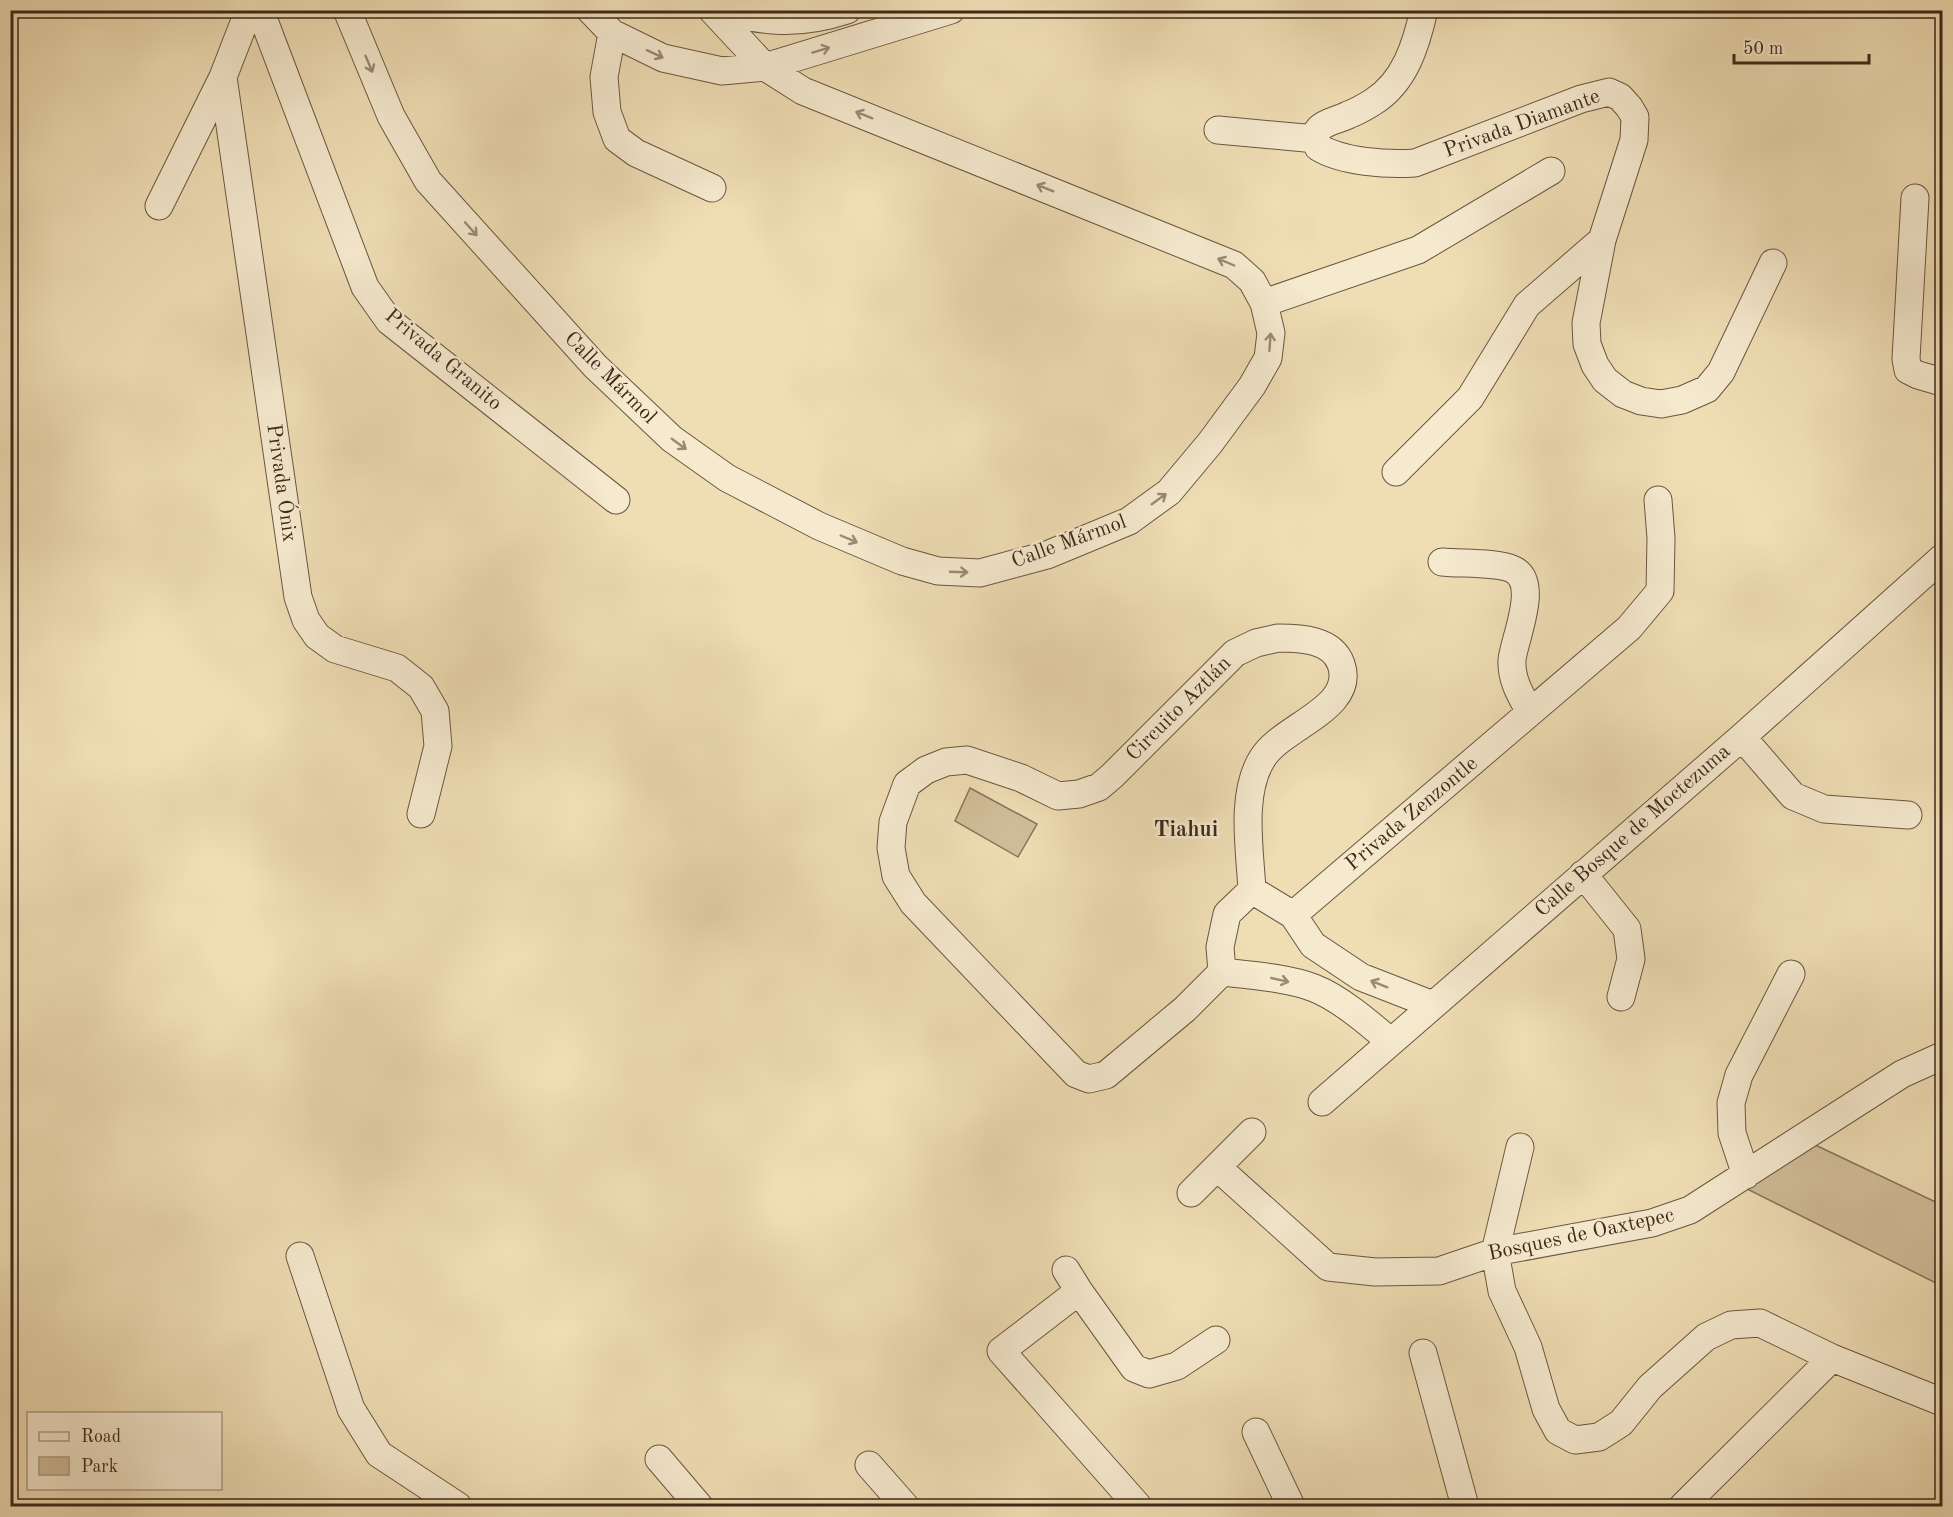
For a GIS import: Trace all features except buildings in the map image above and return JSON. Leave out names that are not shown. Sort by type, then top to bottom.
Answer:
[{"type":"street","points":[[159,206],[223,77],[249,10]]},
{"type":"street","name":"Privada Granito","points":[[260,10],[365,287],[389,321],[616,500]]},
{"type":"street","name":"Calle Mármol","points":[[347,10],[391,116],[428,181],[595,366],[672,439],[727,478],[819,526],[902,561],[938,571],[980,573],[1047,555],[1129,521],[1169,492],[1210,443],[1252,386],[1268,358],[1270,333],[1264,303],[1252,281],[1234,265],[802,90],[765,67],[713,10]]},
{"type":"street","points":[[590,10],[612,33],[663,58],[722,71],[765,67],[951,10]]},
{"type":"street","points":[[713,10],[758,20],[798,22],[823,18],[847,10]]},
{"type":"street","points":[[1218,130],[1316,139],[1317,132],[1324,124],[1347,116],[1375,101],[1400,77],[1416,44],[1424,10]]},
{"type":"street","points":[[612,33],[604,78],[607,112],[617,139],[636,153],[712,188]]},
{"type":"street","name":"Privada Ónix","points":[[223,77],[298,597],[306,621],[317,636],[335,649],[397,668],[421,687],[435,711],[438,746],[421,814]]},
{"type":"street","name":"Privada Diamante","points":[[1316,139],[1318,147],[1336,155],[1392,164],[1415,163],[1581,99],[1610,92],[1620,98],[1635,117],[1634,140],[1602,240],[1586,323],[1587,344],[1595,365],[1605,380],[1623,394],[1641,401],[1661,404],[1682,400],[1707,389],[1721,372],[1773,263]]},
{"type":"street","points":[[1264,303],[1418,250],[1551,171]]},
{"type":"street","points":[[1915,198],[1906,359],[1908,370],[1942,382]]},
{"type":"street","points":[[1396,472],[1470,398],[1527,305],[1602,240]]},
{"type":"street","name":"Privada Zenzontle","points":[[1293,915],[1629,628],[1660,591],[1661,538],[1658,500]]},
{"type":"street","name":"Calle Bosque de Moctezuma","points":[[1322,1102],[1742,737],[1942,558]]},
{"type":"street","points":[[1442,562],[1514,569],[1524,582],[1525,607],[1512,661],[1517,690],[1530,712]]},
{"type":"street","name":"Circuito Aztlán","points":[[1222,972],[1185,1010],[1106,1075],[1089,1079],[1076,1074],[913,903],[896,876],[891,848],[893,822],[907,784],[926,770],[946,762],[967,760],[1021,778],[1058,796],[1079,794],[1099,787],[1235,653],[1257,643],[1278,638],[1302,639],[1328,646],[1339,658],[1344,674],[1343,685],[1327,708],[1281,737],[1262,759],[1251,786],[1248,820],[1252,890]]},
{"type":"street","points":[[1742,737],[1792,796],[1824,809],[1908,815]]},
{"type":"street","points":[[1583,874],[1627,929],[1630,959],[1621,997]]},
{"type":"street","points":[[1391,1042],[1359,1014],[1315,988],[1263,976],[1222,972],[1220,947],[1227,914],[1252,890],[1293,915],[1313,945],[1361,976],[1433,1005]]},
{"type":"street","points":[[1746,1175],[1732,1133],[1731,1103],[1739,1075],[1791,974]]},
{"type":"street","name":"Bosques de Oaxtepec","points":[[1217,1167],[1328,1267],[1375,1272],[1439,1271],[1496,1252],[1652,1223],[1690,1210],[1902,1074],[1942,1056]]},
{"type":"street","points":[[1191,1193],[1252,1132]]},
{"type":"street","points":[[1520,1147],[1496,1252],[1502,1291],[1528,1347],[1546,1409],[1558,1431],[1575,1440],[1599,1437],[1621,1423],[1650,1387],[1706,1336],[1731,1325],[1760,1323],[1832,1358],[1942,1402]]},
{"type":"street","points":[[300,1256],[356,1418],[379,1454],[458,1506]]},
{"type":"street","points":[[1138,1506],[1001,1351],[1073,1280],[1134,1368],[1149,1374],[1177,1366],[1216,1340]]},
{"type":"street","points":[[1423,1353],[1464,1506]]},
{"type":"street","points":[[1683,1506],[1832,1358]]},
{"type":"street","points":[[1256,1432],[1291,1506]]},
{"type":"street","points":[[658,1459],[699,1506]]},
{"type":"street","points":[[869,1465],[905,1506]]},
{"type":"green space","points":[[970,788],[1037,824],[1018,857],[955,821]]},
{"type":"green space","points":[[1811,1143],[1942,1205],[1942,1286],[1741,1186]]},
{"type":"district","name":"Tiahui","points":[[1186,830]]}]
